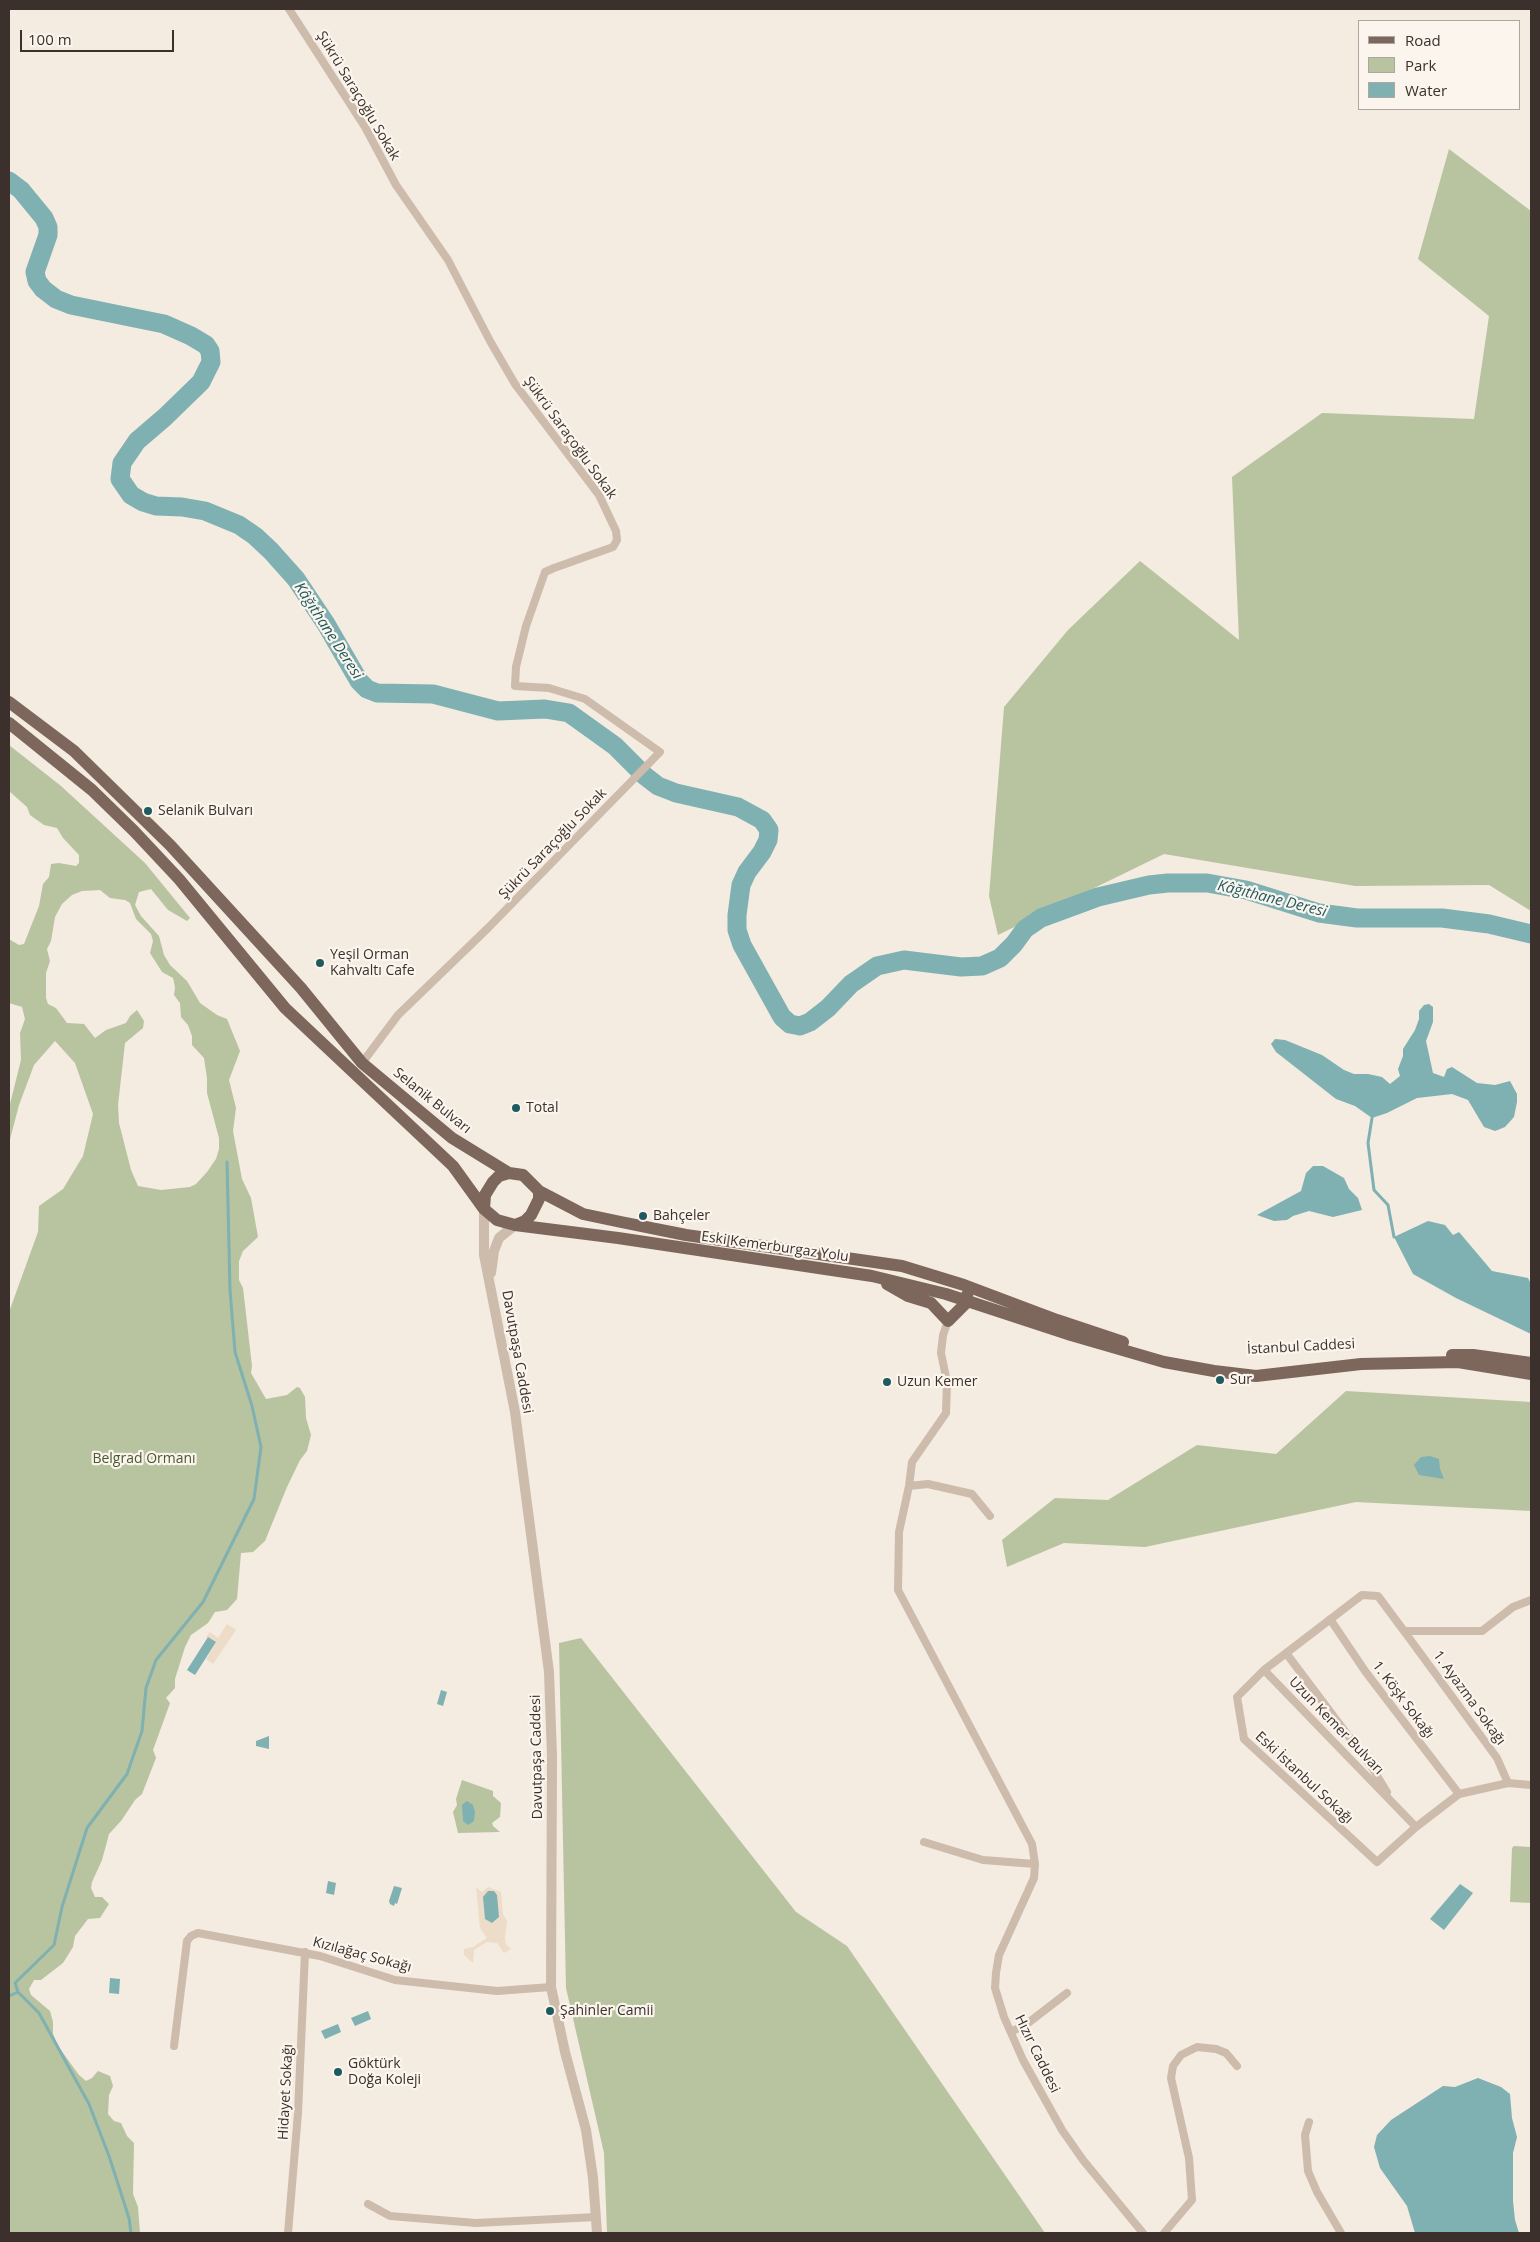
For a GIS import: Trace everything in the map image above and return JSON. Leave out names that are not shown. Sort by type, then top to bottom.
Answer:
[{"type":"main road","name":"Selanik Bulvarı","points":[[9,702],[74,751],[170,845],[301,988],[362,1063],[452,1138],[509,1173]]},
{"type":"main road","points":[[9,723],[92,790],[134,830],[179,879],[285,1008],[453,1166],[484,1209],[497,1220],[515,1225],[525,1221],[536,1208],[539,1191],[523,1175],[509,1173],[499,1176],[485,1195],[484,1209]]},
{"type":"main road","name":"Eski Kemerburgaz Yolu","points":[[539,1191],[583,1214],[686,1235],[902,1266],[964,1285]]},
{"type":"main road","name":"Eski Kemerburgaz Yolu","points":[[515,1225],[618,1238],[872,1276],[968,1301]]},
{"type":"main road","points":[[872,1276],[908,1296],[930,1303],[948,1321]]},
{"type":"main road","points":[[964,1285],[968,1301],[948,1321],[952,1296],[957,1288],[964,1285]]},
{"type":"main road","name":"İstanbul Caddesi","points":[[964,1285],[1057,1320],[1158,1353],[1187,1360],[1258,1368],[1392,1356],[1531,1364]]},
{"type":"main road","name":"İstanbul Caddesi","points":[[968,1301],[1071,1335],[1164,1362],[1214,1371],[1256,1376],[1386,1363],[1474,1360],[1531,1374]]},
{"type":"street","name":"Şükrü Saraçoğlu Sokak","points":[[289,9],[365,126],[396,185],[448,260],[490,341],[515,384],[599,495],[616,531],[617,540],[613,547],[545,572],[526,626],[516,667],[516,686],[549,688],[585,699],[660,752],[488,928],[398,1015],[362,1063]]},
{"type":"street","name":"Davutpaşa Caddesi","points":[[484,1209],[484,1254],[516,1421],[549,1672],[552,1756],[551,1987],[565,2052],[586,2130],[593,2178],[597,2233]]},
{"type":"street","points":[[490,1279],[494,1251],[499,1238],[515,1225]]},
{"type":"street","points":[[924,1842],[984,1860],[1035,1864],[1032,1844],[1023,1824],[898,1590],[899,1532],[910,1486],[912,1462],[946,1412],[947,1382],[941,1353],[943,1335],[948,1321]]},
{"type":"street","points":[[910,1486],[928,1484],[972,1494],[990,1516]]},
{"type":"street","name":"Eski İstanbul Sokağı","points":[[1404,1631],[1378,1596],[1362,1595],[1264,1670],[1237,1697],[1244,1739],[1377,1862],[1416,1827],[1459,1794],[1508,1783],[1531,1785]]},
{"type":"street","points":[[1404,1631],[1482,1631],[1513,1607],[1531,1600]]},
{"type":"street","name":"1. Köşk Sokağı","points":[[1330,1619],[1365,1671],[1459,1794]]},
{"type":"street","name":"1. Ayazma Sokağı","points":[[1404,1631],[1497,1758],[1508,1783]]},
{"type":"street","name":"Uzun Kemer Bulvarı","points":[[1286,1653],[1371,1766],[1392,1800]]},
{"type":"street","name":"Uzun Kemer Bulvarı","points":[[1264,1670],[1361,1771],[1392,1800],[1416,1827]]},
{"type":"street","name":"Hızır Caddesi","points":[[1035,1864],[1034,1878],[1002,1947],[996,1973],[996,1988],[1023,2060],[1062,2130],[1083,2160],[1143,2233]]},
{"type":"street","name":"Kızılağaç Sokağı","points":[[174,2046],[187,1941],[191,1936],[198,1933],[305,1952],[395,1980],[497,1991],[551,1987]]},
{"type":"street","name":"Hidayet Sokağı","points":[[288,2233],[298,2113],[305,1952]]},
{"type":"street","points":[[1011,2032],[1028,2023],[1067,1993]]},
{"type":"street","points":[[1164,2233],[1192,2200],[1189,2158],[1171,2078],[1173,2066],[1182,2055],[1197,2048],[1216,2049],[1226,2053],[1237,2066]]},
{"type":"street","points":[[1310,2122],[1305,2134],[1308,2171],[1317,2192],[1341,2233]]},
{"type":"street","points":[[368,2204],[390,2216],[476,2223],[596,2217]]},
{"type":"green space","points":[[1449,149],[1531,211],[1531,911],[1489,885],[1355,886],[1164,854],[998,935],[989,896],[1004,707],[1068,630],[1140,561],[1239,640],[1232,477],[1322,413],[1474,419],[1489,316],[1418,259]]},
{"type":"green space","name":"Belgrad Ormanı","points":[[9,745],[61,786],[145,863],[190,918],[187,921],[168,910],[151,889],[139,892],[135,905],[141,916],[159,936],[164,955],[170,965],[187,981],[200,1003],[217,1015],[227,1019],[240,1051],[229,1080],[236,1108],[233,1131],[242,1179],[251,1198],[258,1237],[243,1251],[239,1261],[239,1280],[243,1288],[252,1366],[251,1373],[266,1399],[287,1395],[297,1387],[300,1388],[305,1397],[306,1418],[311,1435],[307,1451],[300,1460],[287,1487],[265,1541],[253,1552],[241,1553],[237,1599],[227,1610],[215,1612],[208,1623],[191,1635],[185,1647],[175,1679],[175,1688],[166,1698],[170,1703],[153,1750],[156,1758],[142,1794],[135,1800],[121,1821],[109,1834],[102,1860],[92,1882],[91,1888],[95,1897],[102,1897],[109,1904],[100,1918],[88,1919],[75,1936],[73,1947],[63,1963],[41,1980],[34,1980],[29,1989],[31,1995],[50,2011],[53,2022],[53,2034],[58,2046],[79,2075],[86,2081],[92,2078],[98,2071],[110,2076],[113,2086],[109,2095],[108,2114],[114,2121],[121,2123],[127,2136],[134,2143],[133,2194],[138,2207],[140,2233],[9,2233],[9,1312],[38,1232],[39,1206],[63,1189],[83,1156],[93,1114],[75,1063],[55,1041],[34,1065],[19,1105],[9,1143],[9,1108],[21,1060],[20,1033],[25,1019],[22,1007],[9,1003],[9,939],[19,945],[24,944],[39,906],[43,884],[49,877],[51,864],[59,863],[76,866],[79,863],[79,855],[63,838],[57,828],[44,825],[30,815],[27,807],[9,791]],"holes":[[[100,890],[110,898],[125,900],[130,903],[136,919],[151,934],[153,941],[150,953],[162,972],[173,978],[174,995],[180,1003],[181,1017],[188,1025],[192,1036],[192,1045],[204,1058],[207,1093],[219,1138],[219,1149],[216,1159],[207,1172],[196,1184],[190,1187],[161,1190],[138,1186],[131,1170],[119,1123],[118,1105],[125,1043],[143,1028],[144,1021],[137,1010],[126,1023],[106,1030],[95,1038],[84,1024],[67,1023],[56,1008],[48,1004],[46,998],[46,973],[50,961],[47,949],[51,941],[55,917],[62,904],[72,895],[82,891]]]},
{"type":"green space","points":[[1346,1391],[1531,1402],[1531,1511],[1356,1502],[1145,1547],[1064,1543],[1007,1567],[1002,1540],[1055,1498],[1108,1500],[1197,1445],[1276,1454]]},
{"type":"green space","points":[[581,1638],[796,1912],[847,1946],[1045,2233],[607,2233],[604,2153],[566,1988],[559,1643]]},
{"type":"green space","points":[[462,1780],[493,1791],[493,1796],[501,1803],[500,1817],[492,1823],[500,1832],[458,1833],[453,1812],[457,1805],[456,1799]]},
{"type":"green space","points":[[1514,1846],[1531,1847],[1531,1903],[1510,1902],[1512,1848]]},
{"type":"shaded area","points":[[227,1624],[236,1630],[213,1664],[206,1659],[216,1643],[206,1637],[210,1632],[218,1638]]},
{"type":"shaded area","points":[[476,1887],[482,1892],[488,1887],[501,1892],[503,1914],[507,1921],[506,1944],[511,1949],[504,1953],[497,1943],[487,1942],[474,1950],[473,1963],[464,1955],[464,1949],[473,1947],[487,1938],[480,1928]]},
{"type":"water","points":[[1429,1004],[1433,1007],[1433,1022],[1426,1041],[1433,1073],[1444,1077],[1447,1069],[1452,1067],[1477,1083],[1495,1085],[1510,1081],[1517,1094],[1517,1102],[1514,1117],[1505,1127],[1495,1131],[1484,1127],[1468,1100],[1452,1094],[1417,1098],[1387,1113],[1372,1118],[1355,1106],[1336,1099],[1276,1052],[1271,1044],[1275,1039],[1285,1040],[1322,1055],[1344,1070],[1354,1074],[1382,1077],[1390,1084],[1400,1076],[1398,1069],[1403,1056],[1403,1049],[1415,1030],[1419,1019],[1419,1011],[1424,1005]]},
{"type":"water","points":[[1313,1166],[1323,1166],[1344,1178],[1349,1189],[1358,1198],[1362,1210],[1333,1217],[1309,1211],[1287,1220],[1274,1221],[1257,1215],[1301,1191],[1306,1173]]},
{"type":"water","points":[[1428,1221],[1445,1225],[1453,1235],[1459,1232],[1492,1271],[1528,1278],[1531,1284],[1531,1334],[1456,1298],[1413,1274],[1394,1237]]},
{"type":"water","points":[[1430,1456],[1439,1459],[1444,1479],[1419,1475],[1414,1465],[1421,1457]]},
{"type":"water","points":[[208,1637],[216,1642],[195,1675],[187,1670]]},
{"type":"water","points":[[441,1690],[447,1692],[443,1706],[437,1704]]},
{"type":"water","points":[[269,1736],[269,1749],[256,1746],[256,1741]]},
{"type":"water","points":[[467,1801],[473,1805],[475,1812],[474,1821],[468,1825],[463,1821],[462,1805]]},
{"type":"water","points":[[328,1881],[336,1883],[334,1895],[326,1893]]},
{"type":"water","points":[[1460,1884],[1473,1893],[1444,1930],[1430,1919]]},
{"type":"water","points":[[394,1886],[402,1888],[397,1904],[395,1903],[394,1906],[389,1901]]},
{"type":"water","points":[[488,1891],[494,1891],[497,1895],[499,1917],[492,1923],[485,1919],[483,1897]]},
{"type":"water","points":[[110,1978],[120,1979],[119,1994],[109,1993]]},
{"type":"water","points":[[368,2011],[371,2019],[355,2026],[351,2018]]},
{"type":"water","points":[[338,2024],[341,2032],[325,2039],[321,2031]]},
{"type":"water","points":[[1478,2078],[1501,2087],[1510,2094],[1512,2118],[1517,2137],[1513,2153],[1513,2201],[1515,2220],[1519,2233],[1415,2233],[1407,2206],[1380,2168],[1374,2147],[1377,2135],[1391,2120],[1443,2086],[1455,2087]]},
{"type":"waterway","name":"Kâğıthane Deresi","points":[[9,181],[21,190],[44,218],[48,227],[48,235],[35,272],[37,281],[43,289],[56,299],[71,305],[164,324],[191,336],[206,345],[210,351],[211,362],[201,382],[137,441],[122,463],[120,479],[131,495],[143,502],[156,506],[182,507],[205,511],[239,525],[255,536],[296,579],[326,624],[359,681],[367,689],[377,693],[433,694],[498,711],[545,709],[569,713],[615,746],[645,776],[658,786],[676,793],[738,807],[762,820],[769,830],[768,840],[762,852],[747,872],[741,885],[737,930],[742,945],[782,1017],[790,1024],[800,1026],[810,1022],[828,1008],[851,984],[877,966],[904,960],[961,967],[982,966],[1000,958],[1025,929],[1041,918],[1098,897],[1149,885],[1207,883],[1246,890],[1319,913],[1357,918],[1442,918],[1489,924],[1531,934]]},
{"type":"waterway","points":[[1372,1118],[1368,1143],[1374,1190],[1388,1205],[1394,1237]]},
{"type":"waterway","points":[[131,2233],[129,2218],[109,2156],[89,2104],[39,2013],[18,1992],[15,1983],[54,1945],[62,1907],[87,1828],[127,1774],[142,1731],[146,1688],[156,1660],[203,1602],[254,1499],[261,1447],[252,1406],[235,1352],[230,1290],[227,1162]]},
{"type":"waterway","points":[[9,1996],[18,1992]]},
{"type":"place","name":"Selanik Bulvarı","points":[[148,811]]},
{"type":"place","name":"Yeşil Orman Kahvaltı Cafe","points":[[320,963]]},
{"type":"place","name":"Total","points":[[516,1108]]},
{"type":"place","name":"Bahçeler","points":[[643,1216]]},
{"type":"place","name":"Sur","points":[[1220,1380]]},
{"type":"place","name":"Uzun Kemer","points":[[887,1382]]},
{"type":"place","name":"Şahinler Camii","points":[[550,2011]]},
{"type":"place","name":"Göktürk Doğa Koleji","points":[[338,2072]]}]
